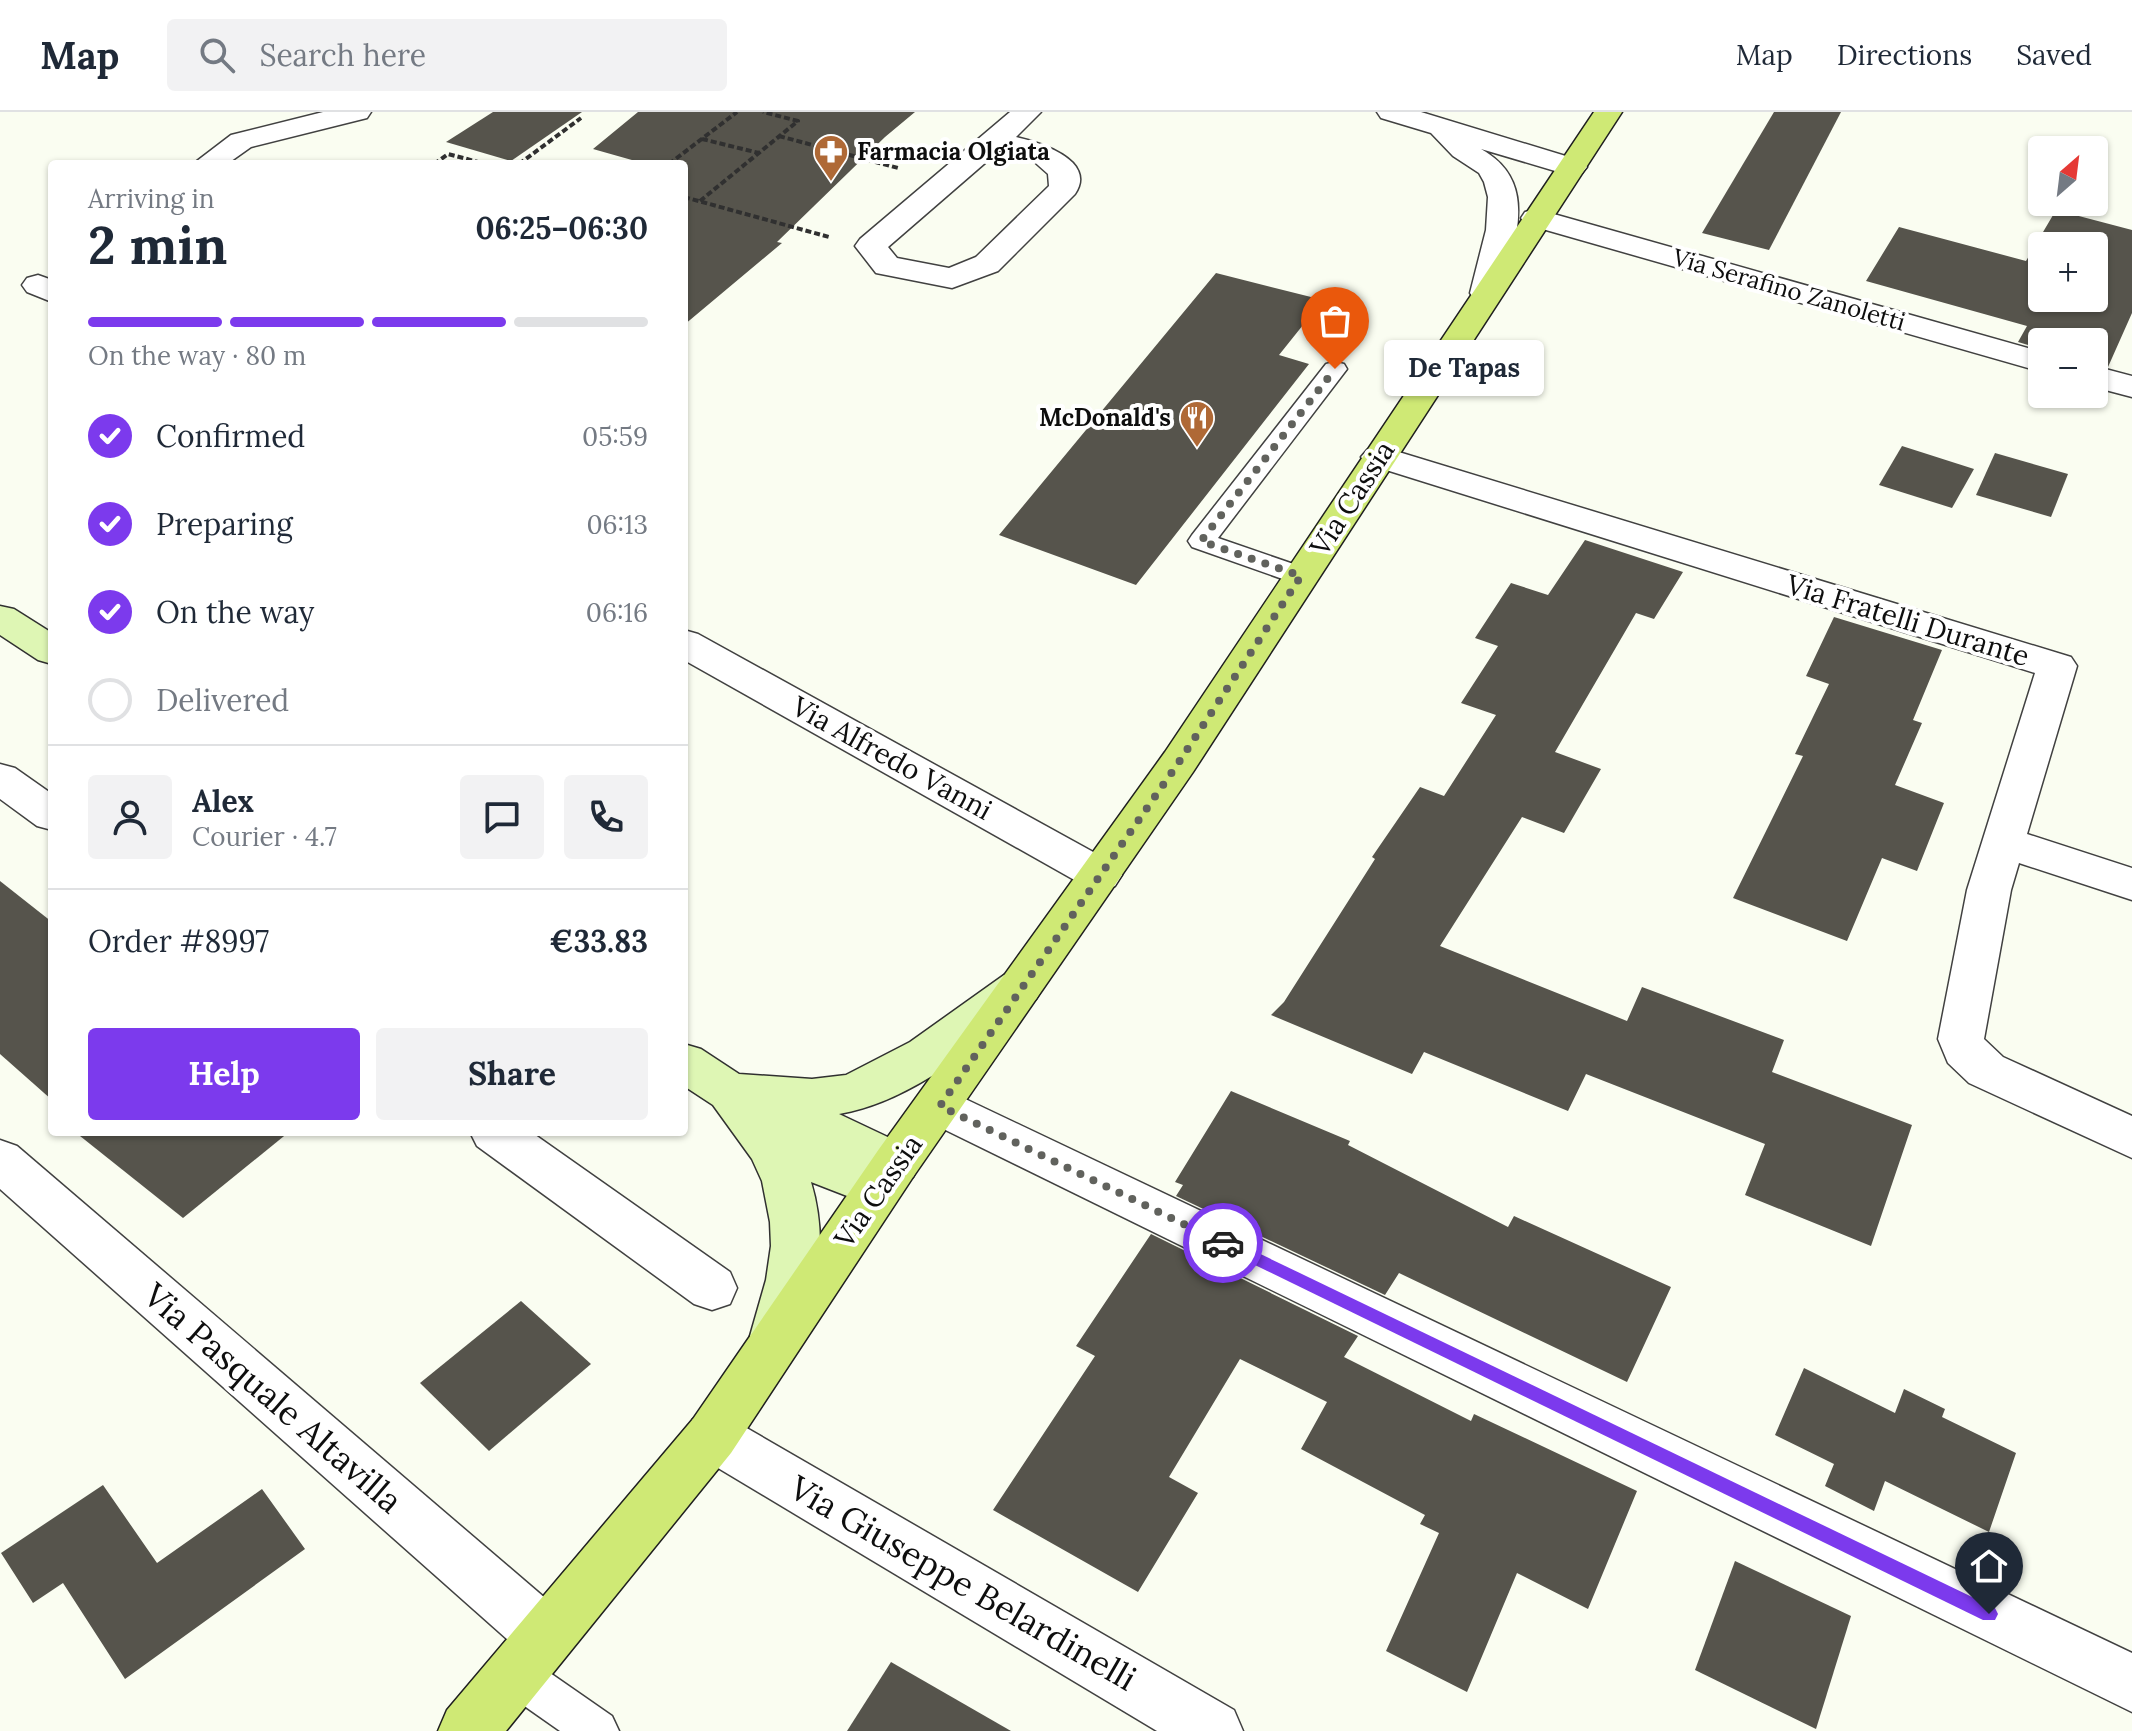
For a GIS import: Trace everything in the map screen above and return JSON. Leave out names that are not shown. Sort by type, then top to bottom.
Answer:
[{"type":"main road","name":"Via Cassia","points":[[468,1731],[712,1436],[887,1176],[940,1106],[1179,762],[1608,112]]},
{"type":"street","points":[[214,160],[241,141],[357,112]]},
{"type":"street","points":[[995,140],[1040,152],[1063,171],[1064,188],[987,264],[952,278],[887,266],[871,246],[1027,112]]},
{"type":"street","points":[[1391,112],[1572,167]]},
{"type":"street","points":[[1443,130],[1469,112]]},
{"type":"street","points":[[1443,130],[1465,151],[1492,169],[1500,188],[1501,238],[1486,293]]},
{"type":"street","name":"Via Serafino Zanoletti","points":[[1536,218],[2028,358]]},
{"type":"street","points":[[2108,380],[2132,387]]},
{"type":"street","name":"Via Fratelli Durante","points":[[1379,457],[2057,666],[1989,890],[1961,1028],[1964,1050],[1972,1060],[2002,1079],[2132,1138]]},
{"type":"street","points":[[0,618],[48,648]]},
{"type":"street","name":"Via Alfredo Vanni","points":[[688,645],[1100,875]]},
{"type":"street","points":[[0,778],[48,812]]},
{"type":"street","points":[[2004,842],[2132,884]]},
{"type":"street","points":[[730,1092],[824,1098],[877,1084],[930,1051],[1024,984]]},
{"type":"street","points":[[688,1065],[730,1092],[803,1119],[887,1176]]},
{"type":"street","points":[[730,1092],[764,1133],[792,1192],[797,1248],[774,1343]]},
{"type":"street","points":[[940,1106],[2132,1683]]},
{"type":"street","points":[[764,1133],[821,1165],[887,1176]]},
{"type":"street","points":[[500,1136],[712,1288]]},
{"type":"street","name":"Via Pasquale Altavilla","points":[[0,1160],[531,1655]]},
{"type":"street","name":"Via Giuseppe Belardinelli","points":[[712,1436],[1213,1731]]},
{"type":"lane","points":[[1301,576],[1201,541],[1335,369]]},
{"type":"lane","points":[[531,1655],[597,1731]]},
{"type":"path","points":[[674,160],[737,112]]},
{"type":"path","points":[[700,201],[798,121],[763,112]]},
{"type":"path","points":[[793,120],[802,112]]},
{"type":"path","points":[[524,160],[581,118]]},
{"type":"path","points":[[779,136],[948,181]]},
{"type":"path","points":[[702,139],[759,153]]},
{"type":"path","points":[[440,160],[448,154],[471,160]]},
{"type":"path","points":[[688,198],[871,246]]},
{"type":"building","points":[[493,112],[582,112],[512,160],[446,142]]},
{"type":"building","points":[[638,112],[915,112],[777,242],[782,243],[688,322],[688,160],[632,160],[593,149]]},
{"type":"building","points":[[1774,112],[1841,112],[1769,250],[1702,233]]},
{"type":"building","points":[[2052,216],[2079,216],[2132,230],[2132,313],[2108,367],[2108,328],[2028,328],[2028,345],[2018,342],[2027,326],[1866,281],[1899,227],[2026,261],[2028,258],[2028,312],[2108,312],[2108,232],[2043,232]]},
{"type":"building","points":[[1216,273],[1323,300],[1279,355],[1309,364],[1136,585],[999,535]]},
{"type":"building","points":[[1902,446],[1974,469],[1952,508],[1879,485]]},
{"type":"building","points":[[1995,453],[2068,474],[2051,517],[1976,495]]},
{"type":"building","points":[[1585,540],[1683,572],[1654,619],[1636,613],[1555,752],[1601,769],[1564,833],[1522,817],[1440,946],[1627,1021],[1642,987],[1784,1040],[1772,1072],[1912,1125],[1871,1246],[1745,1195],[1765,1144],[1586,1074],[1568,1111],[1424,1052],[1412,1074],[1271,1015],[1284,1002],[1375,859],[1372,857],[1420,787],[1444,796],[1496,715],[1461,703],[1498,646],[1475,638],[1511,583],[1548,595]]},
{"type":"building","points":[[1834,617],[1942,650],[1913,720],[1922,723],[1895,785],[1944,803],[1917,871],[1882,858],[1847,941],[1733,898],[1803,756],[1795,754],[1829,684],[1806,676]]},
{"type":"building","points":[[0,881],[48,919],[48,1096],[0,1054]]},
{"type":"building","points":[[1231,1091],[1350,1141],[1348,1145],[1508,1227],[1514,1216],[1671,1287],[1627,1382],[1399,1273],[1385,1295],[1176,1196],[1183,1185],[1175,1182]]},
{"type":"building","points":[[80,1136],[284,1136],[183,1218]]},
{"type":"building","points":[[1151,1234],[1358,1336],[1344,1357],[1471,1421],[1474,1414],[1637,1491],[1588,1609],[1517,1573],[1467,1692],[1386,1651],[1439,1533],[1420,1524],[1425,1515],[1301,1449],[1327,1402],[1240,1359],[1169,1477],[1198,1493],[1138,1592],[993,1510],[1095,1356],[1076,1346]]},
{"type":"building","points":[[521,1301],[591,1364],[489,1451],[420,1383]]},
{"type":"building","points":[[1804,1368],[1895,1413],[1904,1389],[1945,1409],[1942,1417],[2016,1453],[1989,1532],[1885,1481],[1874,1511],[1825,1486],[1834,1464],[1775,1435]]},
{"type":"building","points":[[103,1485],[157,1563],[262,1489],[305,1549],[125,1679],[63,1583],[33,1603],[1,1553]]},
{"type":"building","points":[[1735,1561],[1851,1616],[1816,1729],[1695,1670]]},
{"type":"building","points":[[891,1662],[1011,1731],[847,1731]]},
{"type":"way so far","points":[[1223,1243],[940,1106],[1179,762],[1301,576],[1201,541],[1335,369]]},
{"type":"place","name":"Farmacia Olgiata","points":[[831,183]]},
{"type":"place","name":"De Tapas","points":[[1335,369]]},
{"type":"place","name":"McDonald's","points":[[1197,449]]},
{"type":"route","points":[[1223,1243],[1989,1614]]}]
